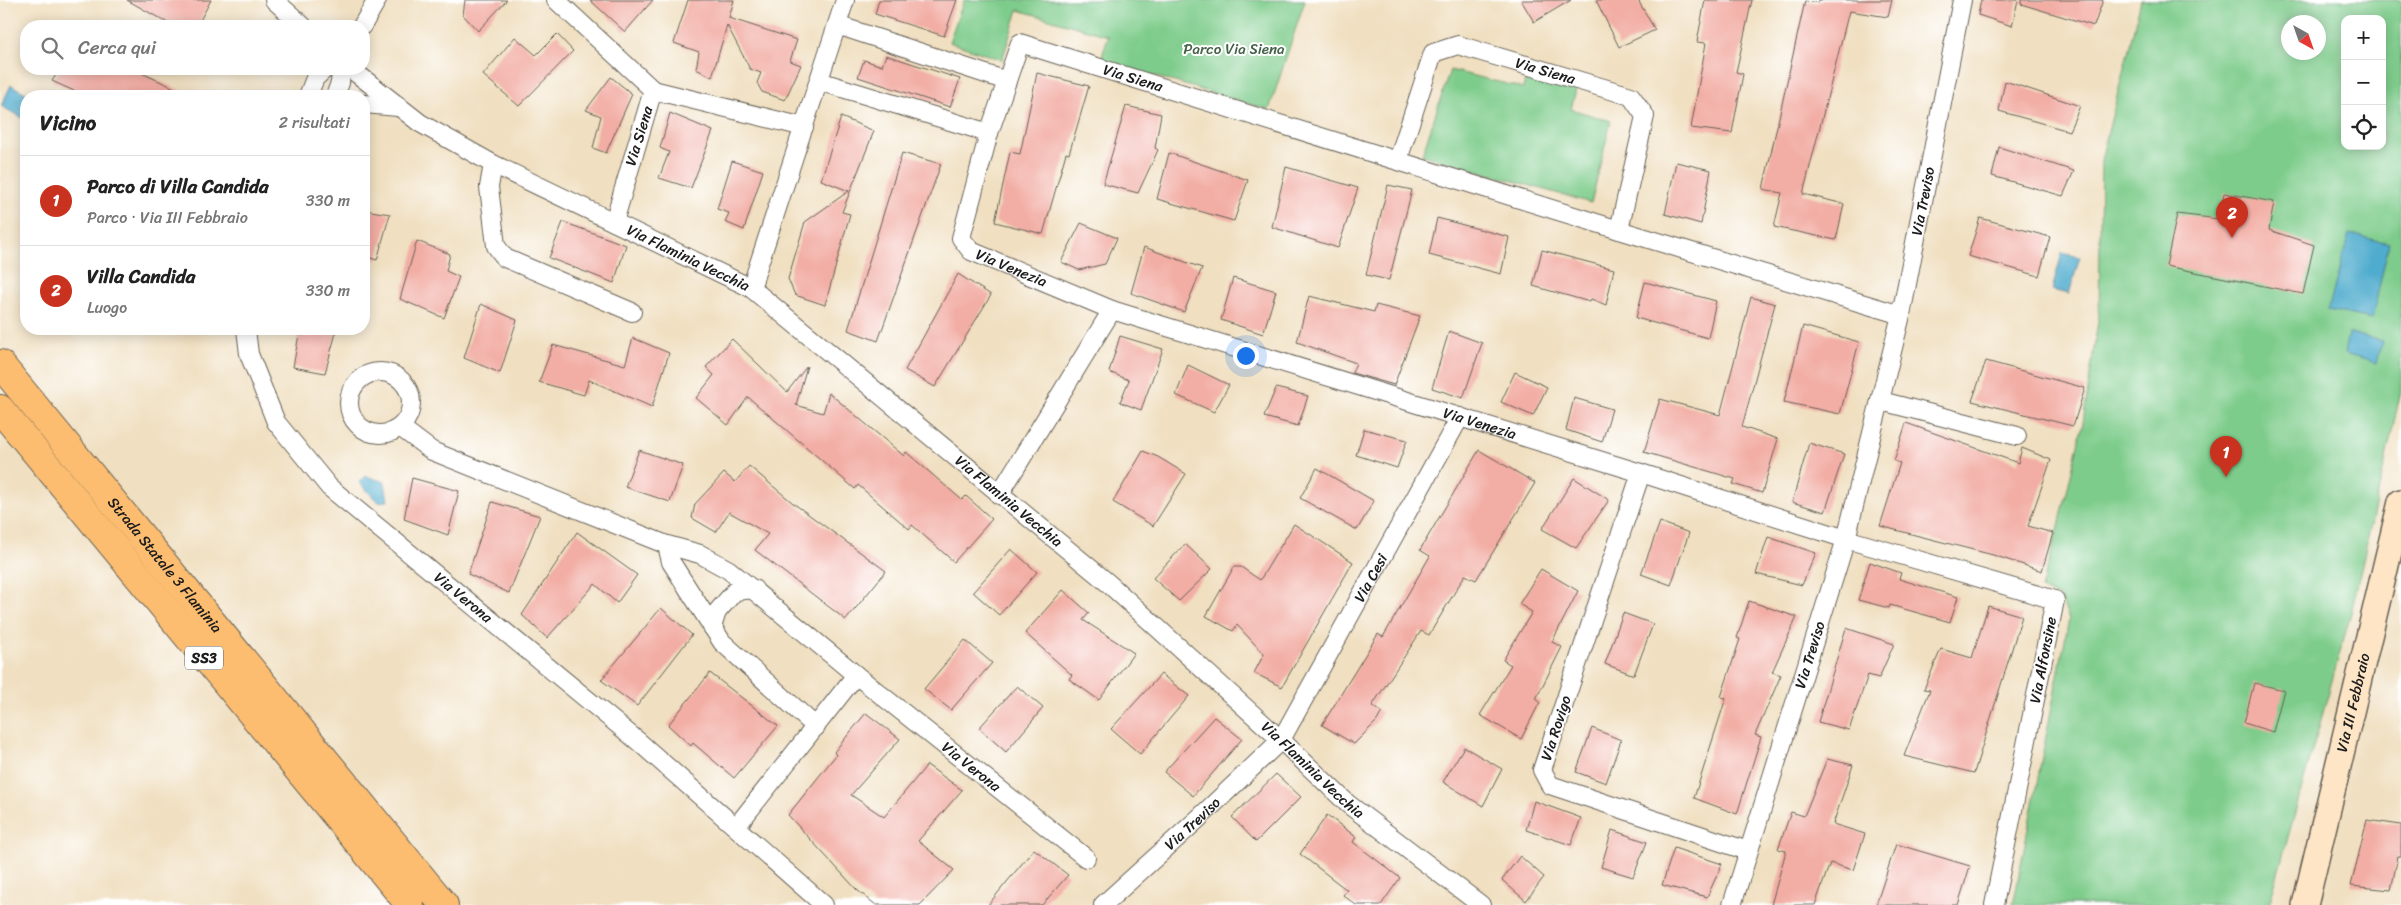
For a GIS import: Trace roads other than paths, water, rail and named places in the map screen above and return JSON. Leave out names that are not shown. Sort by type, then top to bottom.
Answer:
[{"type":"highway","name":"Strada Statale 3 Flaminia","points":[[0,364],[444,905]]},
{"type":"highway","name":"Strada Statale 3 Flaminia","points":[[0,409],[410,905]]},
{"type":"highway","points":[[398,850],[459,905]]},
{"type":"highway","points":[[377,867],[404,905]]},
{"type":"main road","name":"Via III Febbraio","points":[[2305,905],[2401,502]]},
{"type":"street","points":[[274,0],[294,20]]},
{"type":"street","points":[[365,20],[377,0]]},
{"type":"street","name":"Via Siena","points":[[556,0],[653,90],[614,222]]},
{"type":"street","points":[[750,288],[845,0]]},
{"type":"street","name":"Via Treviso","points":[[1732,905],[1846,539],[1901,315],[1962,0]]},
{"type":"street","points":[[837,25],[1007,81]]},
{"type":"street","name":"Via Siena","points":[[998,106],[1020,43],[1619,230],[1901,315]]},
{"type":"street","name":"Via Siena","points":[[1398,160],[1433,53],[1458,45],[1631,96],[1645,116],[1619,230]]},
{"type":"street","points":[[307,75],[308,90]]},
{"type":"street","points":[[310,90],[318,75]]},
{"type":"street","points":[[337,90],[341,75]]},
{"type":"street","name":"Via Flaminia Vecchia","points":[[359,75],[420,123],[493,164],[750,288],[1108,583],[1281,740],[1348,804],[1481,905]]},
{"type":"street","points":[[819,80],[989,134]]},
{"type":"street","points":[[653,90],[804,127]]},
{"type":"street","points":[[370,105],[399,107]]},
{"type":"street","name":"Via Venezia","points":[[998,106],[961,238],[971,252],[1112,310],[1641,472],[1846,539]]},
{"type":"street","points":[[493,164],[489,187],[496,246],[505,258],[632,312]]},
{"type":"street","points":[[999,495],[1112,310]]},
{"type":"street","name":"Via Verona","points":[[247,335],[249,354],[276,422],[329,487],[639,742],[824,905]]},
{"type":"street","points":[[1881,401],[2016,436]]},
{"type":"street","name":"Via Cesi","points":[[1281,740],[1460,417]]},
{"type":"street","name":"Via Verona","points":[[400,426],[432,451],[667,545],[700,554],[729,570],[856,675],[1086,858]]},
{"type":"street","name":"Via Rovigo","points":[[1641,472],[1542,770],[1550,785],[1748,850]]},
{"type":"street","name":"Via Alfonsine","points":[[1846,539],[2055,600],[1994,905]]},
{"type":"street","points":[[667,545],[671,562],[712,628],[737,658],[816,727]]},
{"type":"street","points":[[712,628],[717,612],[735,591],[754,589]]},
{"type":"street","points":[[736,827],[856,675]]},
{"type":"street","name":"Via Treviso","points":[[1103,905],[1281,740]]},
{"type":"water","points":[[11,85],[20,90],[20,117],[1,106]]},
{"type":"water","points":[[2349,234],[2389,243],[2372,319],[2328,310]]},
{"type":"water","points":[[2062,253],[2080,257],[2069,294],[2052,290]]},
{"type":"water","points":[[2348,333],[2382,341],[2377,363],[2344,354]]},
{"type":"water","points":[[366,476],[385,482],[388,501],[378,502],[359,482]]},
{"type":"place","name":"Villa Candida","points":[[2232,238]]},
{"type":"place","name":"Parco di Villa Candida","points":[[2226,477]]},
{"type":"park label","name":"Parco Via Siena","points":[[1234,49]]}]
